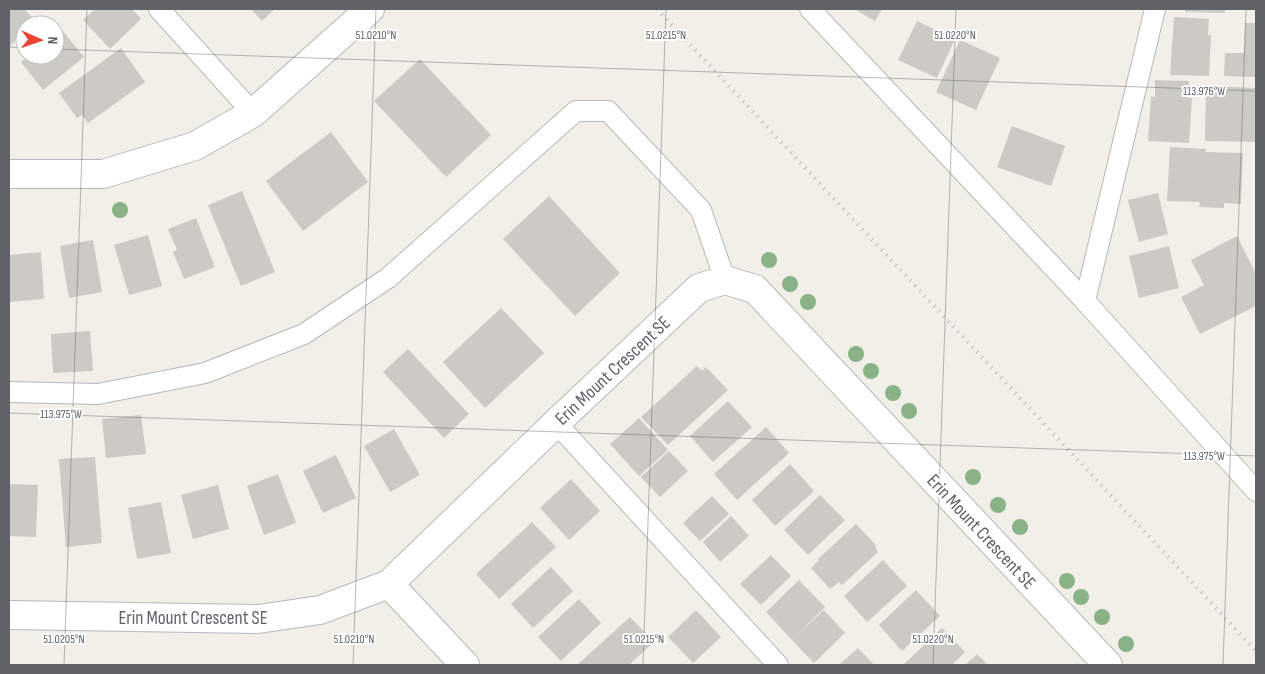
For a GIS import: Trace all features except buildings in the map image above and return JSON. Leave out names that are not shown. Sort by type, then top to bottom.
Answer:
[{"type":"street","points":[[10,173],[103,174],[195,146],[253,113],[370,9]]},
{"type":"street","name":"Erin Mount Crescent SE","points":[[9,615],[258,619],[320,610],[389,584],[556,422],[699,288],[725,280],[756,289],[1108,665]]},
{"type":"street","points":[[389,584],[464,665]]},
{"type":"lane","points":[[159,9],[253,113]]},
{"type":"lane","points":[[810,9],[1085,301],[1256,491]]},
{"type":"lane","points":[[1085,301],[1155,9]]},
{"type":"lane","points":[[9,392],[98,394],[205,373],[304,334],[388,278],[576,111],[608,111],[701,210],[725,280]]},
{"type":"lane","points":[[556,422],[778,665]]},
{"type":"railway","points":[[657,9],[1256,651]]}]
